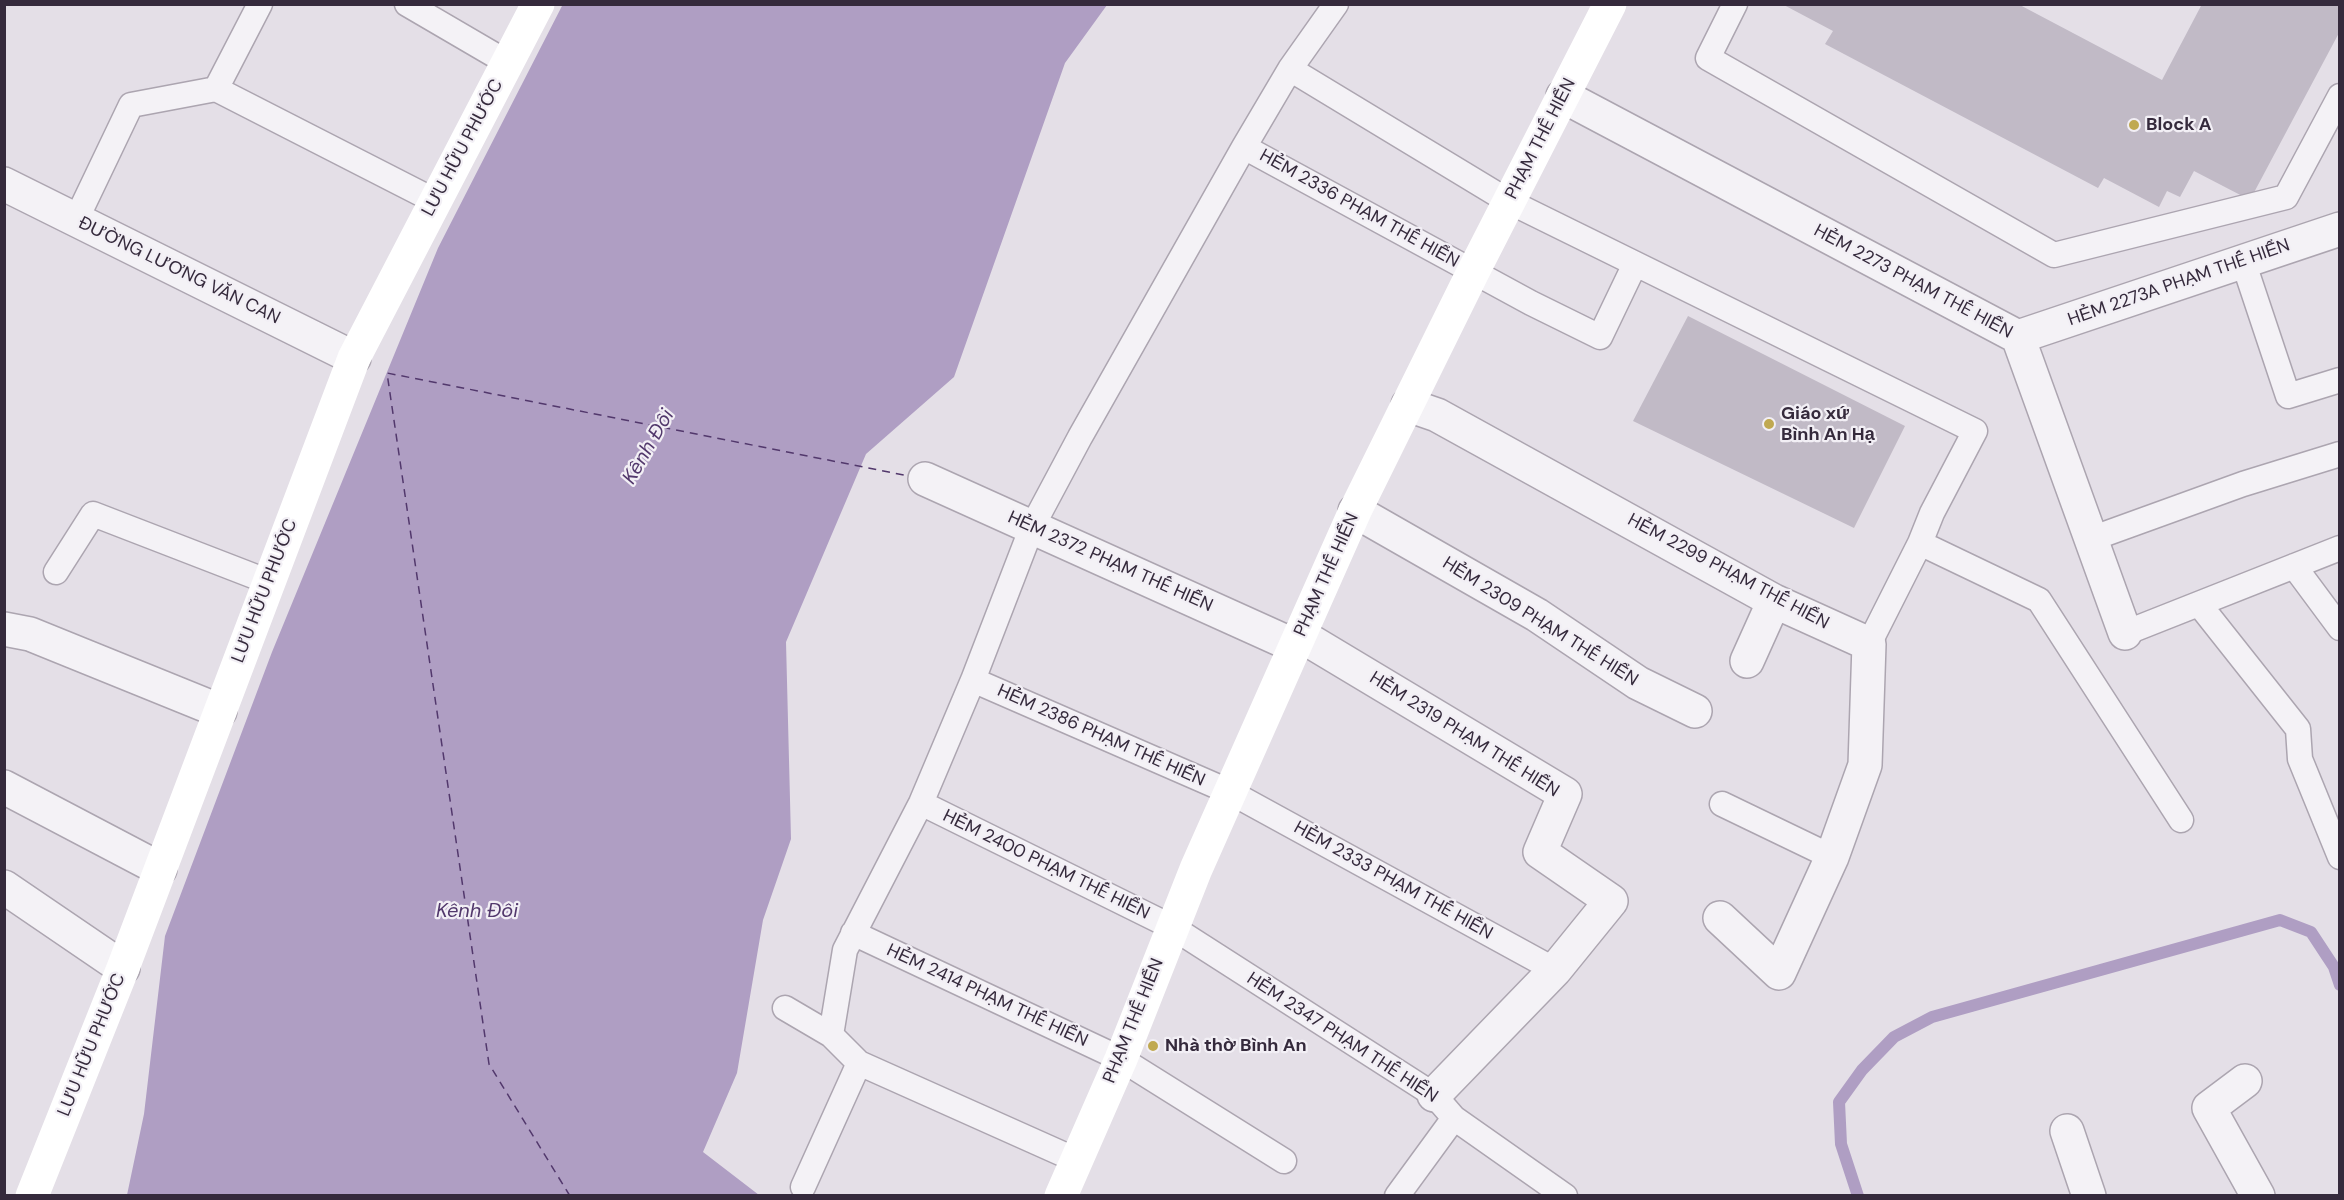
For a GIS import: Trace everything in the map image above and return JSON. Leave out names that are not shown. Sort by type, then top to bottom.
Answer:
[{"type":"street","name":"LƯU HỮU PHƯỚC","points":[[32,1196],[123,968],[354,358],[538,4]]},
{"type":"street","name":"PHẠM THẾ HIỂN","points":[[1061,1196],[1120,1059],[1172,927],[1355,511],[1420,376],[1563,96],[1601,8]]},
{"type":"street","name":"HẺM 2273 PHẠM THẾ HIỂN","points":[[1563,96],[2018,337],[2125,633]]},
{"type":"street","name":"ĐƯỜNG LƯƠNG VĂN CAN","points":[[4,184],[354,358]]},
{"type":"street","name":"HẺM 2273A PHẠM THẾ HIỂN","points":[[2018,337],[2340,229]]},
{"type":"street","name":"HẺM 2299 PHẠM THẾ HIỂN","points":[[1408,405],[1437,415],[1774,601],[1869,644]]},
{"type":"street","name":"HẺM 2372 PHẠM THẾ HIỂN","points":[[925,479],[1298,641]]},
{"type":"street","name":"HẺM 2309 PHẠM THẾ HIỂN","points":[[1355,511],[1537,615],[1638,683],[1695,711]]},
{"type":"street","points":[[1747,661],[1774,601]]},
{"type":"street","points":[[4,629],[30,634],[220,711]]},
{"type":"street","name":"HẺM 2319 PHẠM THẾ HIỂN","points":[[1298,641],[1565,794],[1540,852],[1611,901],[1555,970]]},
{"type":"street","points":[[1720,918],[1779,973],[1832,858],[1865,765],[1869,644]]},
{"type":"street","points":[[4,787],[160,869]]},
{"type":"street","points":[[4,887],[123,968]]},
{"type":"street","points":[[1444,1106],[1555,970]]},
{"type":"street","points":[[2245,1081],[2209,1108],[2258,1196]]},
{"type":"street","points":[[2067,1131],[2089,1196]]},
{"type":"lane","points":[[216,89],[260,4]]},
{"type":"lane","points":[[407,4],[508,63]]},
{"type":"lane","points":[[831,1035],[845,950],[921,803],[973,680],[1032,527],[1080,437],[1244,147],[1290,69],[1336,4]]},
{"type":"lane","points":[[1735,4],[1708,58],[2054,255],[2286,197],[2340,96]]},
{"type":"lane","points":[[1290,69],[1508,201],[1975,431],[1932,513],[1920,543],[1869,644]]},
{"type":"lane","points":[[76,220],[131,105],[216,89],[435,201]]},
{"type":"lane","name":"HẺM 2336 PHẠM THẾ HIỂN","points":[[1244,147],[1473,272],[1600,337],[1635,264]]},
{"type":"lane","points":[[2243,261],[2288,396],[2340,380]]},
{"type":"lane","points":[[2091,538],[2243,484],[2340,454]]},
{"type":"lane","points":[[56,572],[93,514],[269,582]]},
{"type":"lane","points":[[1920,543],[2039,600],[2181,820]]},
{"type":"lane","points":[[2125,633],[2340,548]]},
{"type":"lane","points":[[2294,566],[2340,628]]},
{"type":"lane","points":[[2199,604],[2298,729],[2300,759],[2340,857]]},
{"type":"lane","name":"HẺM 2386 PHẠM THẾ HIỂN","points":[[973,680],[1230,792]]},
{"type":"lane","name":"HẺM 2333 PHẠM THẾ HIỂN","points":[[1230,792],[1555,970]]},
{"type":"lane","name":"HẺM 2400 PHẠM THẾ HIỂN","points":[[921,803],[1172,927]]},
{"type":"lane","points":[[1722,804],[1832,858]]},
{"type":"lane","name":"HẺM 2347 PHẠM THẾ HIỂN","points":[[1172,927],[1444,1106],[1565,1196]]},
{"type":"lane","name":"HẺM 2414 PHẠM THẾ HIỂN","points":[[853,933],[1120,1059],[1284,1161]]},
{"type":"lane","points":[[785,1008],[831,1035],[859,1063],[1076,1160]]},
{"type":"lane","points":[[802,1187],[859,1063]]},
{"type":"lane","points":[[1397,1196],[1444,1106]]},
{"type":"water","name":"Kênh Đôi","points":[[563,4],[1107,5],[1065,63],[954,377],[866,454],[786,642],[791,839],[763,920],[737,1073],[703,1152],[759,1195],[127,1195],[144,1114],[165,936],[272,652],[438,248]]},
{"type":"building","name":"Block A","points":[[1782,4],[2018,4],[2162,80],[2202,4],[2340,4],[2340,31],[2250,200],[2194,171],[2180,197],[2167,191],[2159,207],[2104,178],[2098,188],[1825,44],[1833,31]]},
{"type":"building","name":"Giáo xứ Bình An Hạ","points":[[1688,316],[1905,426],[1854,528],[1633,421]]},
{"type":"waterway","points":[[1858,1196],[1841,1144],[1839,1102],[1862,1070],[1894,1037],[1932,1017],[2280,920],[2311,932],[2334,967],[2340,985]]},
{"type":"ferry route","points":[[570,1196],[489,1064],[387,373],[909,476]]},
{"type":"place","name":"Block A","points":[[2134,125]]},
{"type":"place","name":"Giáo xứ Bình An Hạ","points":[[1769,424]]},
{"type":"place","name":"Nhà thờ Bình An","points":[[1153,1046]]}]
